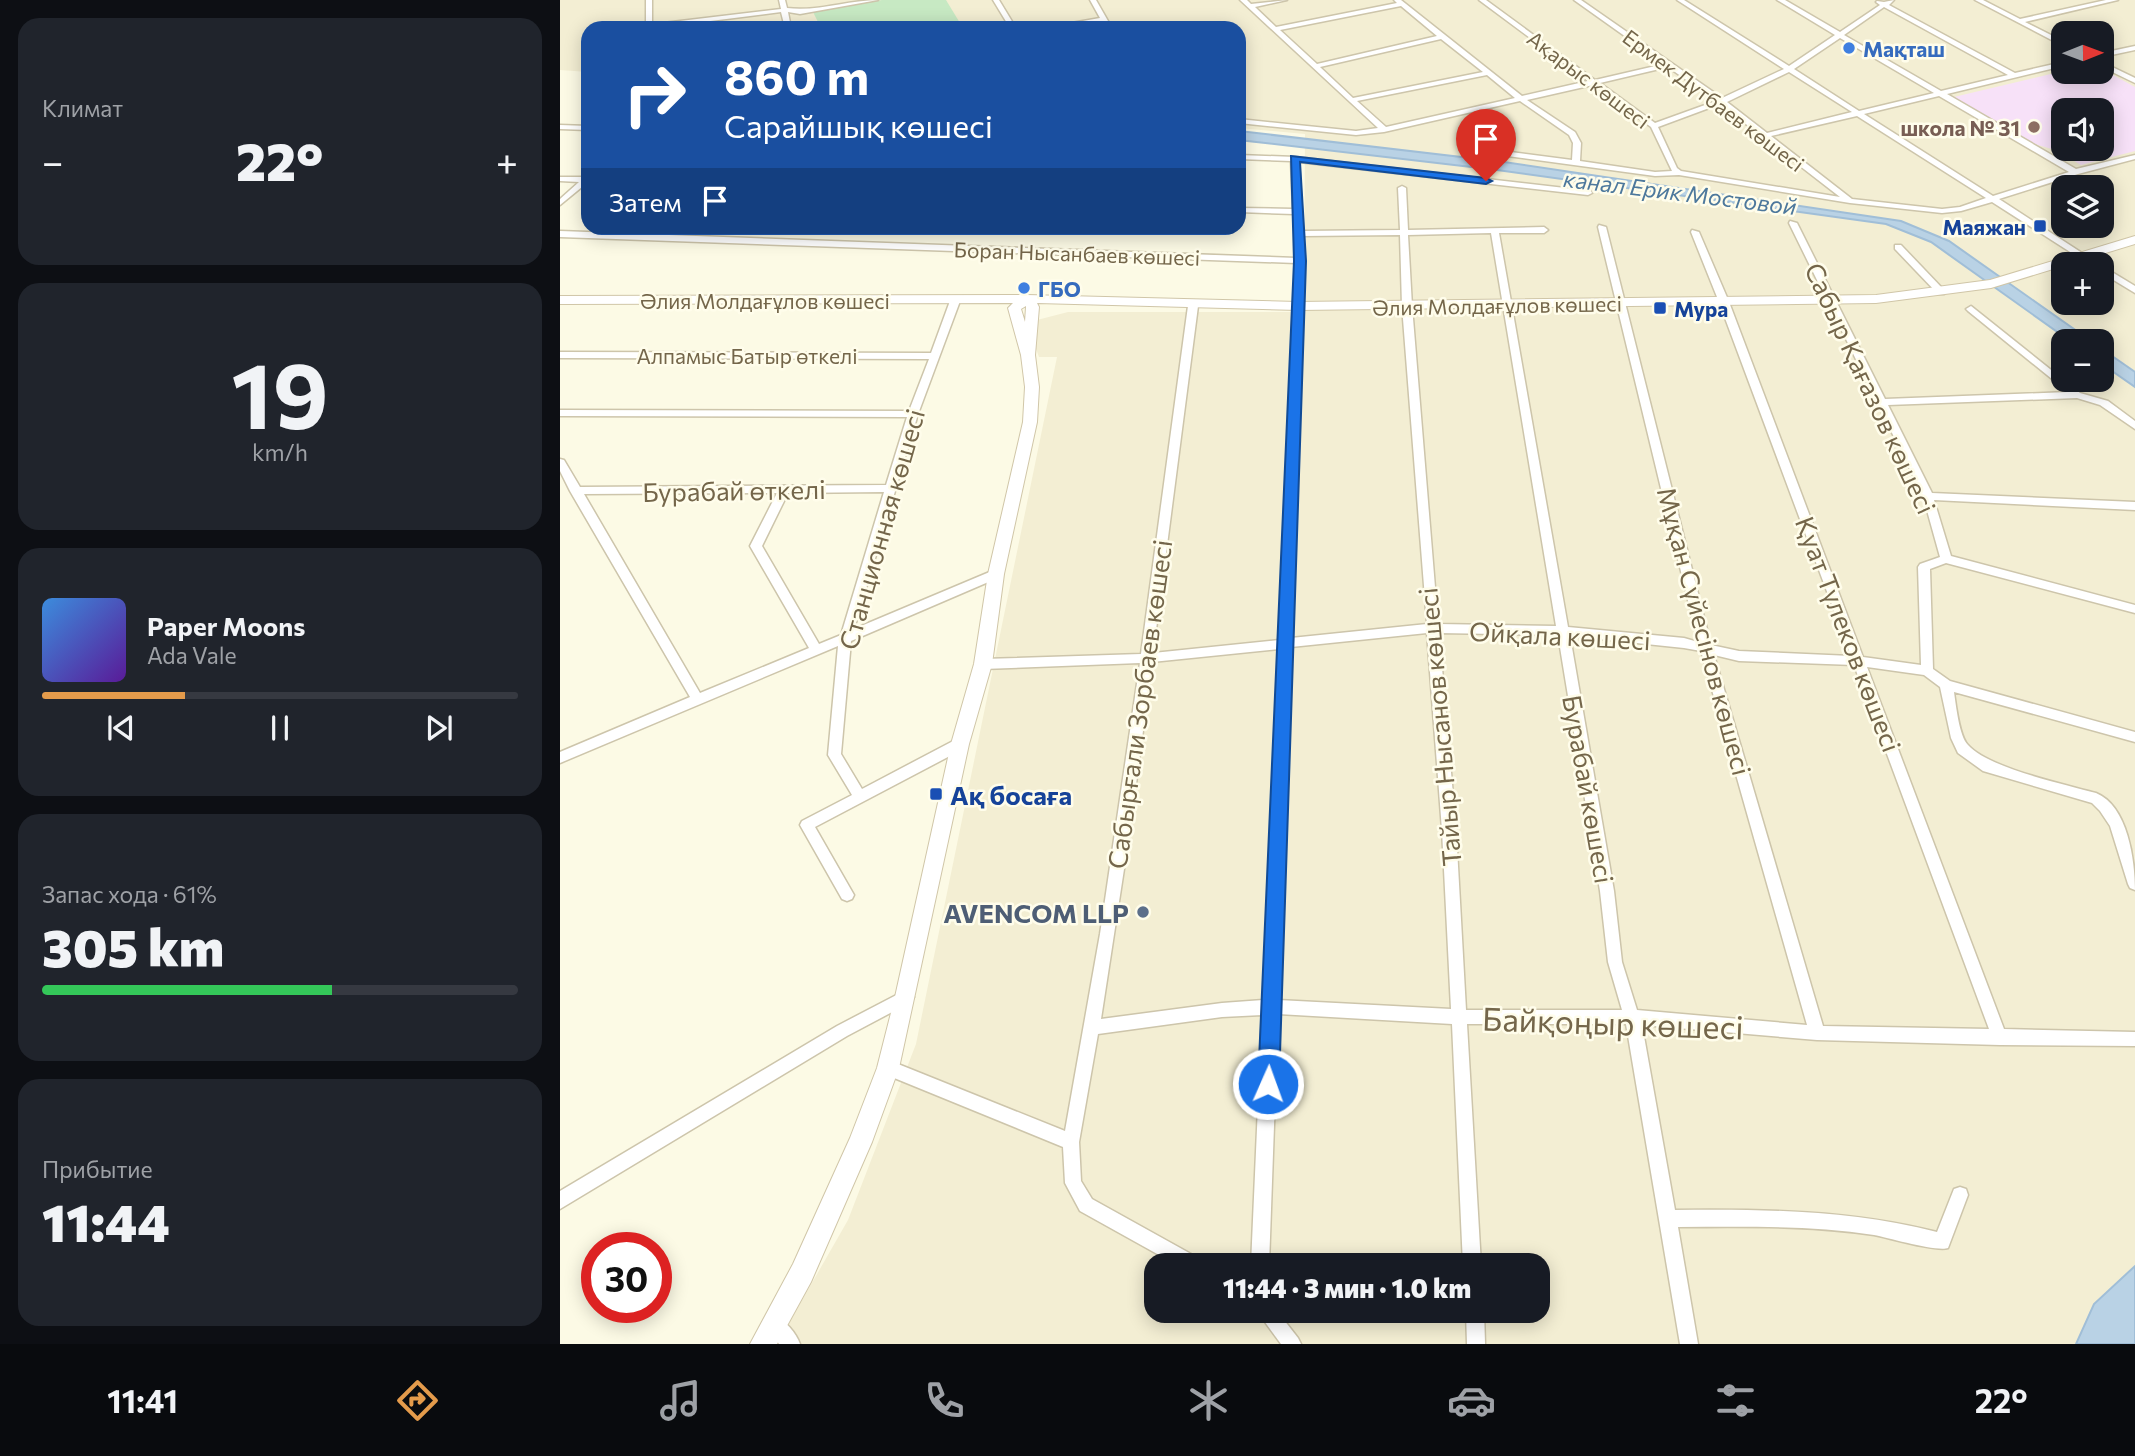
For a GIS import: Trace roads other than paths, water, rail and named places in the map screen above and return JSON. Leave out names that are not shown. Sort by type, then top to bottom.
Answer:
[{"type":"main road","name":"Әлия Молдағұлов көшесі","points":[[2092,252],[2135,240]]},
{"type":"main road","name":"Әлия Молдағұлов көшесі","points":[[560,300],[1406,306],[1876,299],[1991,284],[2051,265]]},
{"type":"main road","name":"Әлия Молдағұлов көшесі","points":[[969,301],[1014,308]]},
{"type":"main road","points":[[763,1344],[802,1273],[860,1142],[888,1068],[906,997],[960,744],[983,664],[996,574],[1030,422],[1032,387],[1024,326],[1014,308],[1030,303]]},
{"type":"main road","points":[[1024,326],[1030,303]]},
{"type":"main road","points":[[1024,326],[1042,312],[1086,303]]},
{"type":"main road","points":[[992,306],[1024,326]]},
{"type":"street","points":[[649,0],[649,21]]},
{"type":"street","points":[[782,0],[787,21]]},
{"type":"street","points":[[696,21],[785,10],[800,12],[875,0]]},
{"type":"street","points":[[996,0],[1009,21]]},
{"type":"street","points":[[1091,21],[1104,19],[1093,0]]},
{"type":"street","points":[[1243,0],[1384,130]]},
{"type":"street","points":[[1250,6],[1284,0]]},
{"type":"street","name":"Ақарыс көшесi","points":[[1482,0],[1596,80],[1654,126],[1674,169],[1679,173]]},
{"type":"street","name":"Ермек Дүтбаев көшесi","points":[[1577,0],[1721,101],[1850,201]]},
{"type":"street","points":[[1680,0],[2076,252]]},
{"type":"street","points":[[1780,0],[2075,172]]},
{"type":"street","points":[[1876,0],[1888,2],[2015,76]]},
{"type":"street","points":[[1978,0],[2051,38]]},
{"type":"street","points":[[2019,21],[2115,0]]},
{"type":"street","points":[[1275,29],[1400,2],[1520,98],[1572,134],[1577,143],[1576,163]]},
{"type":"street","points":[[1654,126],[1721,101],[1788,70],[1888,2]]},
{"type":"street","points":[[1317,66],[1444,36]]},
{"type":"street","points":[[2114,52],[2135,48]]},
{"type":"street","points":[[1246,122],[1356,133],[1384,130],[1669,65]]},
{"type":"street","points":[[1767,135],[2051,67]]},
{"type":"street","points":[[2114,70],[2135,81]]},
{"type":"street","points":[[1352,100],[1489,73]]},
{"type":"street","points":[[560,127],[581,128]]},
{"type":"street","points":[[1503,153],[1655,174],[1679,173],[1815,196],[1942,211],[1961,209],[2075,172],[2135,157]]},
{"type":"street","points":[[1246,157],[1295,159],[1588,192]]},
{"type":"street","points":[[1261,1253],[1287,642],[1300,261],[1295,159]]},
{"type":"street","points":[[1815,196],[1819,187],[1816,177]]},
{"type":"street","points":[[560,179],[581,179]]},
{"type":"street","points":[[560,203],[581,184]]},
{"type":"street","name":"Тайыр Нысанов көшесi","points":[[1402,188],[1406,306],[1449,830],[1471,1253]]},
{"type":"street","points":[[1246,209],[1299,212]]},
{"type":"street","name":"Сабыр Қағазов көшесі","points":[[1793,223],[1928,496],[1946,559]]},
{"type":"street","name":"Мұқан Сүйесінов көшесі","points":[[1602,228],[1706,649],[1817,1033]]},
{"type":"street","points":[[1300,234],[1544,230]]},
{"type":"street","name":"Бурабай көшесi","points":[[1495,232],[1607,891],[1615,962],[1631,1017],[1689,1344]]},
{"type":"street","name":"Қуат Түлеков көшесі","points":[[1695,232],[1724,302],[2000,1038]]},
{"type":"street","name":"Боран Нысанбаев көшесі","points":[[560,234],[581,235]]},
{"type":"street","name":"Боран Нысанбаев көшесі","points":[[587,235],[1300,261]]},
{"type":"street","points":[[1898,247],[1941,292]]},
{"type":"street","points":[[2114,277],[2135,290]]},
{"type":"street","name":"Станционная көшесі","points":[[860,797],[834,755],[845,640],[913,414],[955,301]]},
{"type":"street","name":"Сабырғали Зорбаев көшесі","points":[[1173,1253],[1086,1205],[1073,1182],[1070,1142],[1092,1027],[1147,657],[1193,306]]},
{"type":"street","points":[[1971,309],[2077,395]]},
{"type":"street","name":"Алпамыс Батыр өткелі","points":[[560,355],[934,356]]},
{"type":"street","points":[[1881,402],[2077,395],[2104,403],[2135,426]]},
{"type":"street","points":[[560,413],[913,414]]},
{"type":"street","points":[[560,462],[696,697]]},
{"type":"street","name":"Бурабай өткелі","points":[[575,491],[892,488]]},
{"type":"street","points":[[784,489],[757,546],[817,651]]},
{"type":"street","points":[[1928,496],[2135,506]]},
{"type":"street","points":[[2135,609],[1946,559],[1924,567],[1927,671],[1945,685],[2135,737]]},
{"type":"street","points":[[560,758],[696,697],[845,640],[996,574]]},
{"type":"street","name":"Ойқала көшесі","points":[[983,664],[1147,657],[1432,628],[1562,631],[1684,643],[1739,656],[1859,661],[1927,671]]},
{"type":"street","points":[[1945,685],[1956,738],[1973,759],[1987,767],[2096,799],[2108,807],[2135,884]]},
{"type":"street","points":[[847,895],[807,825],[960,744]]},
{"type":"street","points":[[560,1201],[842,1031],[906,997]]},
{"type":"street","name":"Байқоңыр көшесi","points":[[1092,1027],[1222,1010],[1272,1007],[1459,1017],[1631,1017],[1817,1033],[2135,1040]]},
{"type":"street","points":[[888,1068],[1070,1142]]},
{"type":"street","points":[[1668,1219],[1791,1217],[1905,1231],[1942,1242],[1960,1195]]},
{"type":"street","points":[[1275,1323],[1292,1344]]},
{"type":"street","points":[[1475,1323],[1476,1344]]},
{"type":"street","points":[[775,1324],[791,1344]]},
{"type":"water","name":"канал Ерик Мостовой","points":[[1246,132],[1504,162],[1901,221],[1949,241],[2074,329],[2053,329],[1931,242],[1886,224],[1497,170],[1246,141]]},
{"type":"water","points":[[2114,357],[2135,372],[2135,387],[2114,372]]},
{"type":"water","points":[[2135,1266],[2135,1344],[2076,1344],[2094,1304]]},
{"type":"place","name":"Мақташ","points":[[1849,48]]},
{"type":"place","name":"школа № 31","points":[[2034,127]]},
{"type":"place","name":"Маяжан","points":[[2040,226]]},
{"type":"place","name":"ГБО","points":[[1024,288]]},
{"type":"place","name":"Мура","points":[[1660,308]]},
{"type":"place","name":"Ақ босаға","points":[[936,794]]},
{"type":"place","name":"AVENCOM LLP","points":[[1143,912]]}]
